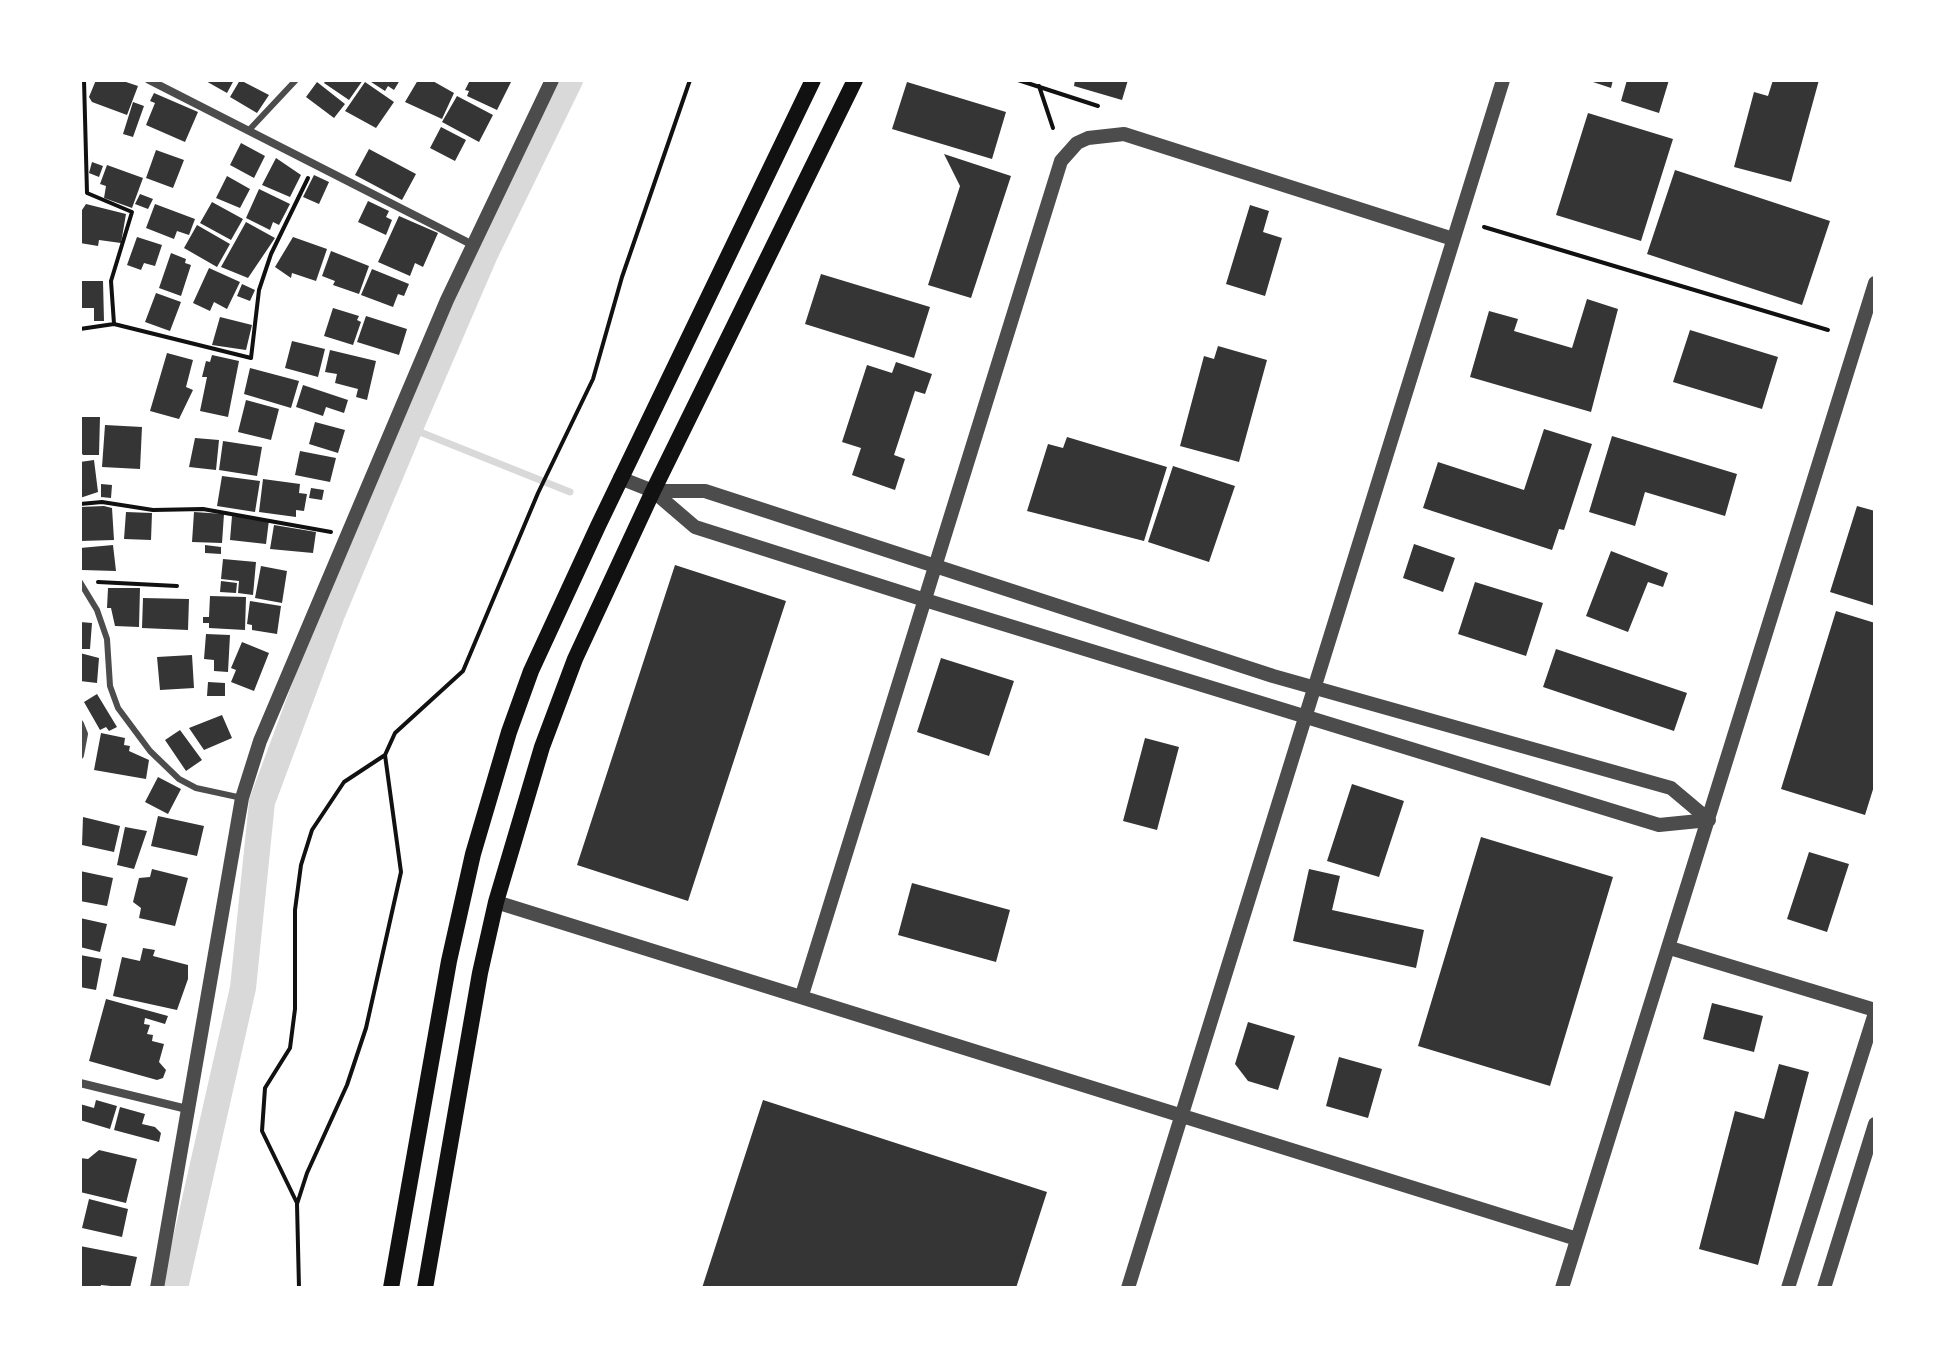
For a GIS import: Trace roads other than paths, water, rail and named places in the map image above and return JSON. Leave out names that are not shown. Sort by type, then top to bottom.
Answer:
[{"type":"main road","points":[[391,1288],[449,961],[485,806],[531,671],[620,478],[813,80]]},
{"type":"main road","points":[[425,1288],[496,902],[542,747],[569,673],[653,491],[855,80]]},
{"type":"street","points":[[149,80],[471,244]]},
{"type":"street","points":[[157,1288],[242,798],[260,741],[471,244],[552,80]]},
{"type":"street","points":[[1128,1288],[1503,80]]},
{"type":"street","points":[[802,995],[1061,161],[1077,143],[1105,134],[1124,134],[1453,239]]},
{"type":"street","points":[[1562,1288],[1875,283]]},
{"type":"street","points":[[620,478],[653,491],[695,527],[925,600],[1659,825],[1709,820]]},
{"type":"street","points":[[653,491],[705,491],[1313,688],[1671,788],[1709,820]]},
{"type":"street","points":[[80,724],[84,734],[80,755]]},
{"type":"street","points":[[496,902],[1577,1239]]},
{"type":"street","points":[[1670,948],[1875,1012],[1788,1288]]},
{"type":"street","points":[[80,1083],[187,1109]]},
{"type":"street","points":[[1824,1288],[1875,1124]]},
{"type":"lane","points":[[250,129],[296,80]]},
{"type":"lane","points":[[80,582],[97,610],[107,639],[110,686],[126,718],[150,751],[179,779],[196,788],[242,798]]},
{"type":"waterway","points":[[175,1288],[243,988],[262,802],[332,614],[410,428],[485,254],[570,80]]},
{"type":"waterway","points":[[410,428],[570,492]]}]
